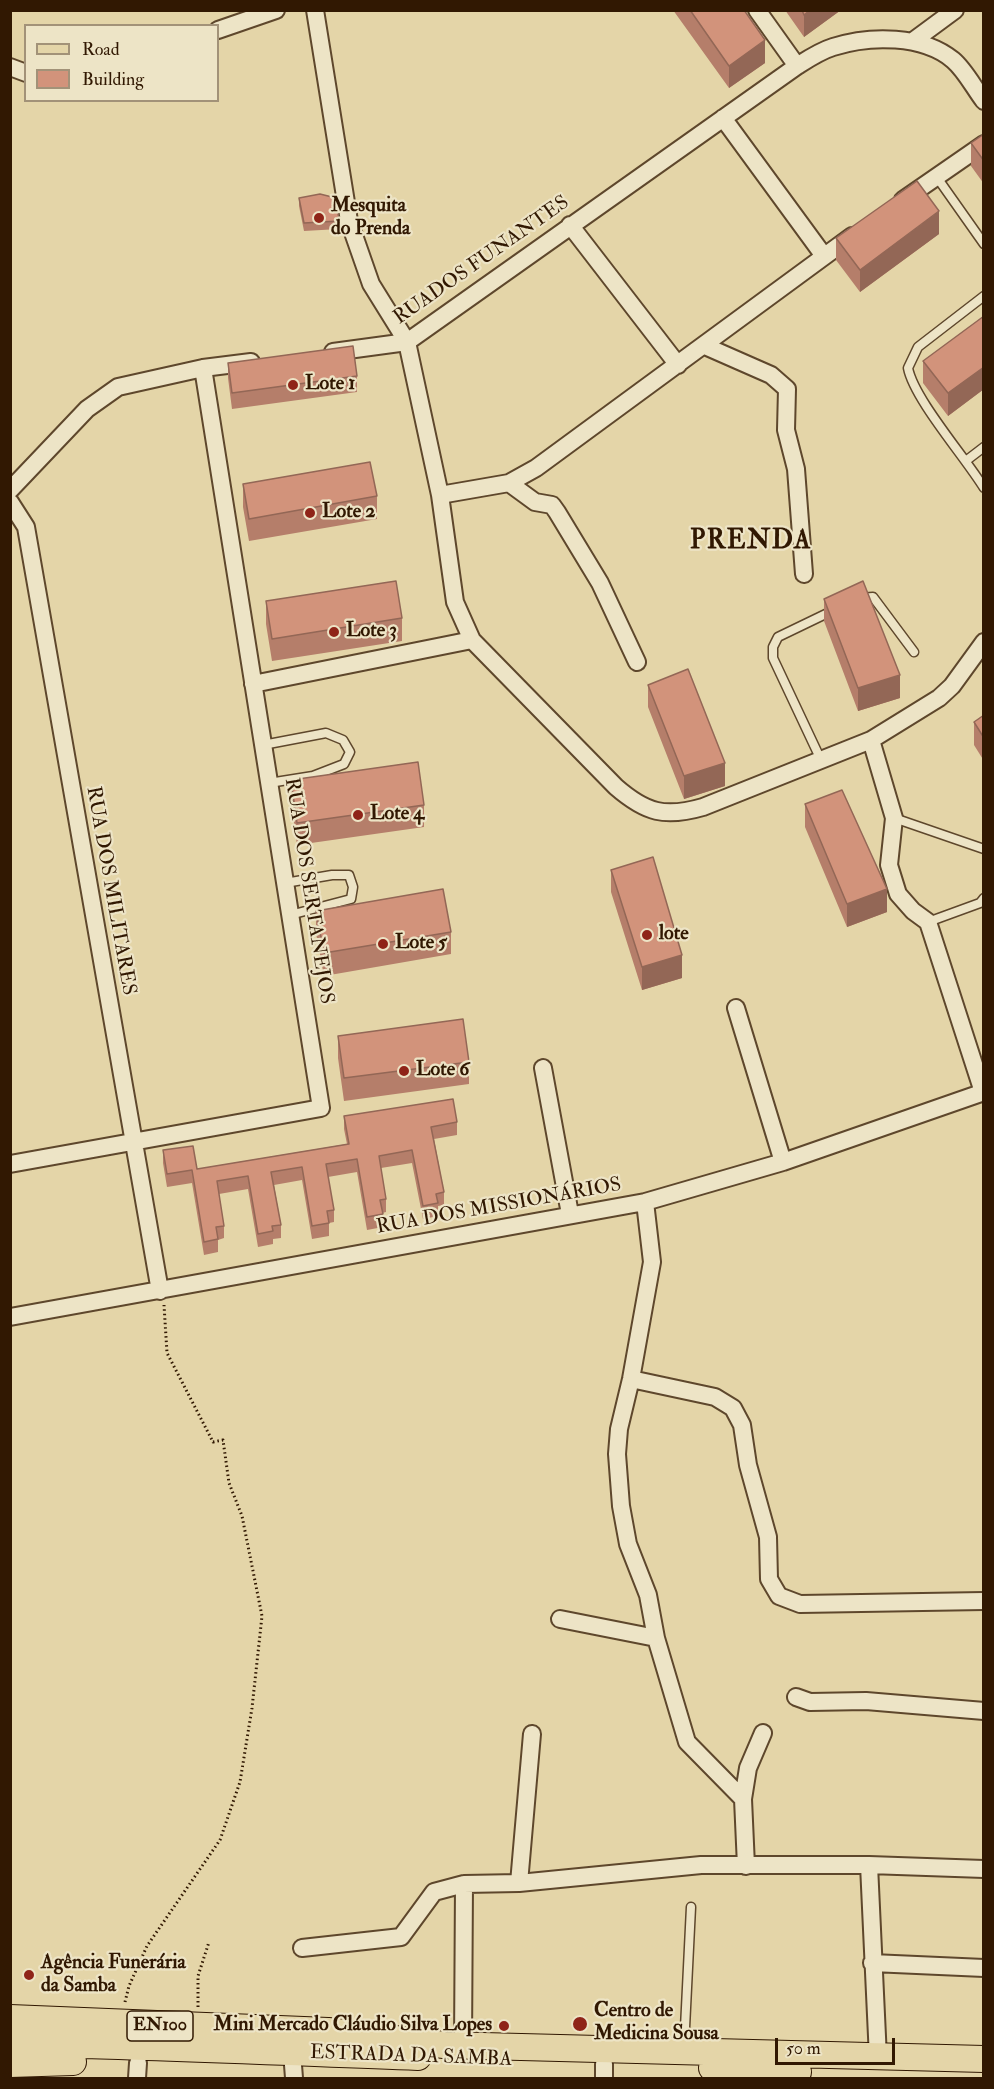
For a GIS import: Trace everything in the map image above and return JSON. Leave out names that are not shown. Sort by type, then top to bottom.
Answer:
[{"type":"main road","points":[[10,2003],[57,2020]]},
{"type":"main road","points":[[10,2018],[57,2020]]},
{"type":"main road","name":"EN100","points":[[57,2020],[120,2025],[328,2031],[453,2050]]},
{"type":"main road","name":"ESTRADA DA SAMBA","points":[[10,2043],[235,2048],[279,2054],[453,2050],[684,2051],[984,2060]]},
{"type":"main road","name":"EN100","points":[[10,2064],[26,2061],[137,2071],[294,2072],[453,2050]]},
{"type":"main road","name":"ESTRADA DA SAMBA","points":[[453,2050],[604,2071],[669,2065],[750,2075],[984,2074]]},
{"type":"street","points":[[219,30],[276,10]]},
{"type":"street","points":[[315,10],[351,231],[371,284],[408,342],[440,495],[455,602],[472,640],[616,787],[632,801],[649,810],[682,814],[703,807],[871,740],[939,698],[965,670],[984,642]]},
{"type":"street","points":[[757,10],[796,66]]},
{"type":"street","points":[[913,41],[956,10]]},
{"type":"street","name":"RUADOS FUNANTES","points":[[317,354],[408,342],[796,66],[833,47],[871,41],[913,41]]},
{"type":"street","points":[[913,41],[936,48],[955,62],[984,101]]},
{"type":"street","points":[[723,118],[824,256]]},
{"type":"street","points":[[890,210],[984,144]]},
{"type":"street","points":[[570,225],[678,364]]},
{"type":"street","points":[[440,495],[509,483],[553,456],[861,230]]},
{"type":"street","points":[[705,346],[771,375],[787,389],[786,430],[796,469],[804,574]]},
{"type":"street","points":[[10,489],[87,409],[118,387],[203,368],[271,360]]},
{"type":"street","name":"RUA DOS SERTANEJOS","points":[[10,1164],[321,1108],[203,368]]},
{"type":"street","points":[[509,483],[535,502],[552,505],[600,583],[637,662]]},
{"type":"street","name":"RUA DOS MILITARES","points":[[10,502],[26,527],[132,1143],[161,1291]]},
{"type":"street","points":[[253,684],[472,640]]},
{"type":"street","points":[[871,740],[894,818],[889,865],[898,894],[913,911],[928,922],[983,1092]]},
{"type":"street","points":[[736,1008],[783,1162]]},
{"type":"street","points":[[543,1068],[570,1214]]},
{"type":"street","name":"RUA DOS MISSIONÁRIOS","points":[[10,1317],[645,1202],[783,1162],[983,1092]]},
{"type":"street","points":[[645,1202],[652,1262],[631,1379],[619,1429],[617,1454],[621,1506],[628,1544],[648,1595],[656,1638],[687,1742],[743,1799]]},
{"type":"street","points":[[631,1379],[715,1397],[733,1408],[742,1425],[748,1465],[768,1537],[769,1579],[785,1600],[800,1604],[984,1601]]},
{"type":"street","points":[[560,1619],[656,1638]]},
{"type":"street","points":[[796,1697],[810,1702],[866,1701],[984,1711]]},
{"type":"street","points":[[746,1866],[743,1799],[748,1768],[764,1733]]},
{"type":"street","points":[[519,1883],[532,1734]]},
{"type":"street","points":[[302,1948],[401,1937],[434,1892],[464,1884],[519,1883],[701,1865],[869,1865],[984,1869]]},
{"type":"street","points":[[869,1865],[878,2058]]},
{"type":"street","points":[[453,2050],[464,1884]]},
{"type":"street","points":[[872,1963],[984,1968]]},
{"type":"lane","points":[[936,176],[984,244]]},
{"type":"lane","points":[[984,296],[918,347],[908,368],[916,390],[967,460],[984,488]]},
{"type":"lane","points":[[967,460],[984,447]]},
{"type":"lane","points":[[850,602],[860,597],[873,597],[914,652]]},
{"type":"lane","points":[[821,760],[773,658],[773,647],[778,637],[840,607]]},
{"type":"lane","points":[[263,746],[326,733],[343,740],[350,752],[344,764],[313,776],[269,783]]},
{"type":"lane","points":[[894,818],[984,849]]},
{"type":"lane","points":[[285,884],[332,874],[349,875],[353,887],[351,899],[290,915]]},
{"type":"lane","points":[[928,922],[980,903],[984,898]]},
{"type":"lane","points":[[684,2051],[691,1907]]},
{"type":"path","points":[[120,2025],[129,1986],[147,1946],[220,1840],[231,1812],[240,1782],[252,1708],[262,1616],[242,1515],[230,1484],[222,1440],[213,1442],[208,1435],[167,1353],[161,1291]]},
{"type":"path","points":[[198,2027],[198,1976],[209,1942]]},
{"type":"building","points":[[690,10],[744,10],[765,40],[729,66]]},
{"type":"building","points":[[984,134],[984,161],[971,143]]},
{"type":"building","points":[[917,181],[939,211],[860,270],[836,238]]},
{"type":"building","name":"Mesquita do Prenda","points":[[320,194],[336,198],[339,221],[304,223],[299,198]]},
{"type":"building","points":[[984,316],[984,367],[948,393],[923,361]]},
{"type":"building","points":[[353,346],[357,376],[232,393],[228,363]]},
{"type":"building","points":[[370,462],[377,496],[249,519],[243,484]]},
{"type":"building","points":[[396,581],[402,618],[272,639],[266,601]]},
{"type":"building","points":[[863,581],[900,675],[858,688],[824,599]]},
{"type":"building","points":[[688,669],[725,763],[684,776],[648,685]]},
{"type":"building","points":[[984,715],[984,738],[974,722]]},
{"type":"building","points":[[418,762],[424,805],[297,823],[291,780]]},
{"type":"building","points":[[842,790],[887,889],[847,904],[805,804]]},
{"type":"building","name":"lote","points":[[653,857],[682,955],[642,967],[611,870]]},
{"type":"building","points":[[443,889],[451,932],[324,953],[316,911]]},
{"type":"building","points":[[463,1019],[469,1062],[344,1078],[338,1036]]},
{"type":"building","points":[[453,1099],[457,1122],[431,1127],[444,1192],[436,1194],[438,1203],[423,1206],[412,1150],[379,1156],[386,1199],[380,1200],[383,1214],[367,1217],[357,1159],[326,1164],[334,1210],[327,1211],[329,1223],[312,1226],[302,1167],[271,1172],[281,1225],[272,1226],[273,1231],[258,1234],[248,1176],[217,1181],[224,1226],[216,1227],[218,1239],[204,1242],[192,1170],[167,1174],[163,1150],[193,1146],[197,1169],[349,1144],[344,1116]]},
{"type":"place","name":"Mesquita do Prenda","points":[[319,218]]},
{"type":"place","name":"Lote 1","points":[[293,385]]},
{"type":"place","name":"Lote 2","points":[[310,513]]},
{"type":"place","name":"Lote 3","points":[[334,632]]},
{"type":"place","name":"Lote 4","points":[[358,815]]},
{"type":"place","name":"lote","points":[[647,935]]},
{"type":"place","name":"Lote 5","points":[[383,944]]},
{"type":"place","name":"Lote 6","points":[[404,1071]]},
{"type":"place","name":"Agência Funerária da Samba","points":[[29,1975]]},
{"type":"place","name":"Centro de Medicina Sousa","points":[[580,2024]]},
{"type":"place","name":"Mini Mercado Cláudio Silva Lopes","points":[[504,2026]]},
{"type":"district","name":"PRENDA","points":[[751,542]]}]
